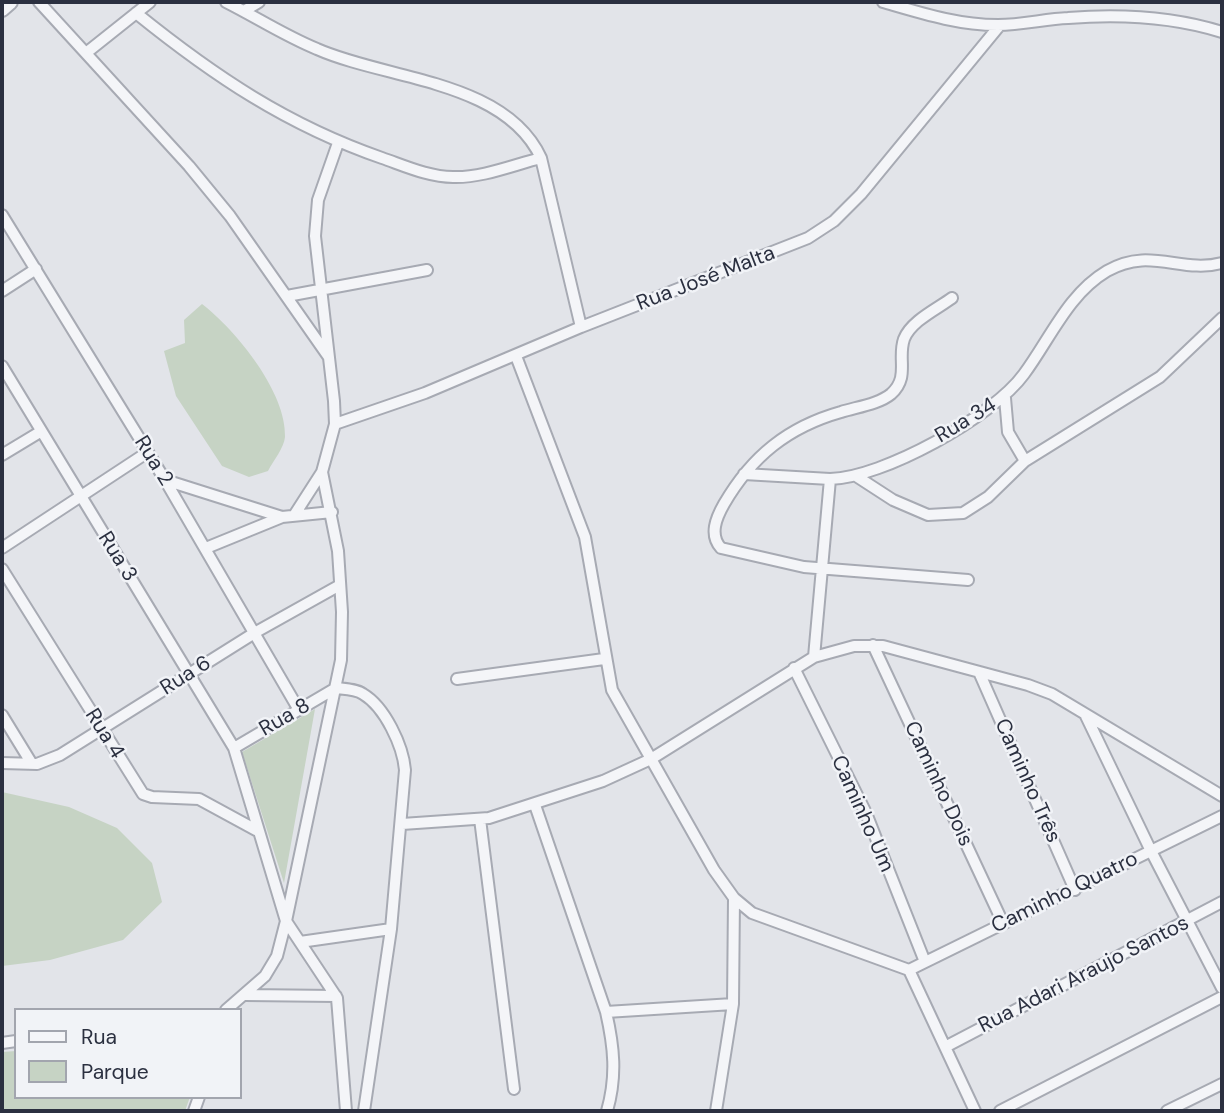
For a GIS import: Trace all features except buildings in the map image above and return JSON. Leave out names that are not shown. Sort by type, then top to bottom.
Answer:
[{"type":"street","points":[[2,9],[10,2]]},
{"type":"street","points":[[39,2],[189,166],[287,296],[329,358]]},
{"type":"street","points":[[86,53],[150,2]]},
{"type":"street","points":[[226,2],[326,53],[380,72],[457,91],[500,110],[533,142],[541,158],[581,327]]},
{"type":"street","points":[[244,11],[259,2]]},
{"type":"street","points":[[883,2],[942,19],[1000,25],[1068,18],[1114,18],[1181,22],[1222,32]]},
{"type":"street","points":[[136,13],[230,85],[338,143],[418,171],[453,177],[476,175],[541,158]]},
{"type":"street","name":"Rua José Malta","points":[[335,424],[516,356],[581,327],[808,238],[834,221],[861,194],[1000,25]]},
{"type":"street","points":[[295,514],[322,472],[335,424],[315,236],[316,210],[338,143]]},
{"type":"street","name":"Rua 2","points":[[2,215],[206,548],[299,710]]},
{"type":"street","name":"Rua 34","points":[[744,474],[830,479],[856,476],[946,435],[1005,398],[1072,304],[1107,271],[1141,258],[1202,265],[1222,263]]},
{"type":"street","points":[[2,291],[36,269]]},
{"type":"street","points":[[287,296],[427,270]]},
{"type":"street","points":[[952,298],[909,330],[902,351],[903,372],[900,382],[887,397],[830,415],[783,435],[763,451],[744,474],[716,521],[717,545],[761,559],[822,569],[968,580]]},
{"type":"street","points":[[856,476],[928,515],[963,513],[988,497],[1025,461],[1160,377],[1222,318]]},
{"type":"street","points":[[516,356],[584,537],[596,588],[604,659],[617,702],[734,898],[752,913],[909,970],[975,1111]]},
{"type":"street","name":"Rua 3","points":[[2,366],[79,497],[234,748],[256,830],[286,921],[336,996]]},
{"type":"street","points":[[1005,398],[1008,432],[1025,461]]},
{"type":"street","points":[[2,455],[40,432]]},
{"type":"street","points":[[2,548],[148,452]]},
{"type":"street","points":[[228,1008],[246,995],[272,965],[286,921],[336,688],[341,649],[340,585],[332,512],[322,472]]},
{"type":"street","points":[[814,657],[830,479]]},
{"type":"street","points":[[165,480],[282,517]]},
{"type":"street","points":[[206,548],[282,517],[332,512]]},
{"type":"street","name":"Rua 4","points":[[2,569],[143,794],[152,797],[199,799],[256,830]]},
{"type":"street","name":"Rua 6","points":[[32,764],[60,755],[256,632],[340,585]]},
{"type":"street","points":[[402,824],[480,819],[535,805],[603,781],[651,759],[814,657],[841,648],[873,645],[1040,689],[1219,790]]},
{"type":"street","name":"Caminho Dois","points":[[873,645],[1003,923]]},
{"type":"street","points":[[457,679],[604,659]]},
{"type":"street","name":"Caminho Um","points":[[794,668],[866,813],[925,962]]},
{"type":"street","name":"Caminho Três","points":[[979,672],[1075,890]]},
{"type":"street","points":[[336,688],[366,695],[402,748],[405,770],[391,929],[364,1111]]},
{"type":"street","name":"Rua 8","points":[[234,748],[336,688]]},
{"type":"street","points":[[2,715],[32,764]]},
{"type":"street","points":[[1086,716],[1151,851],[1222,988]]},
{"type":"street","points":[[2,763],[32,764]]},
{"type":"street","points":[[535,805],[606,1012],[615,1056],[607,1111]]},
{"type":"street","name":"Caminho Quatro","points":[[909,970],[1222,816]]},
{"type":"street","points":[[480,819],[514,1089]]},
{"type":"street","points":[[716,1111],[733,1004],[734,898]]},
{"type":"street","name":"Rua Adari Araujo Santos","points":[[945,1047],[1222,902]]},
{"type":"street","points":[[300,942],[391,929]]},
{"type":"street","points":[[246,995],[336,996],[346,1111]]},
{"type":"street","points":[[1000,1111],[1222,997]]},
{"type":"street","points":[[606,1012],[733,1004]]},
{"type":"street","points":[[1167,1111],[1222,1084]]},
{"type":"green space","points":[[202,304],[244,346],[269,382],[278,401],[285,437],[268,471],[249,477],[222,466],[176,396],[164,351],[185,343],[184,320]]},
{"type":"green space","points":[[315,709],[284,883],[242,752]]},
{"type":"green space","points":[[2,792],[69,807],[117,828],[152,863],[162,902],[123,940],[50,960],[2,966]]},
{"type":"green space","points":[[14,1051],[14,1099],[189,1099],[185,1111],[2,1111],[2,1052]]}]
